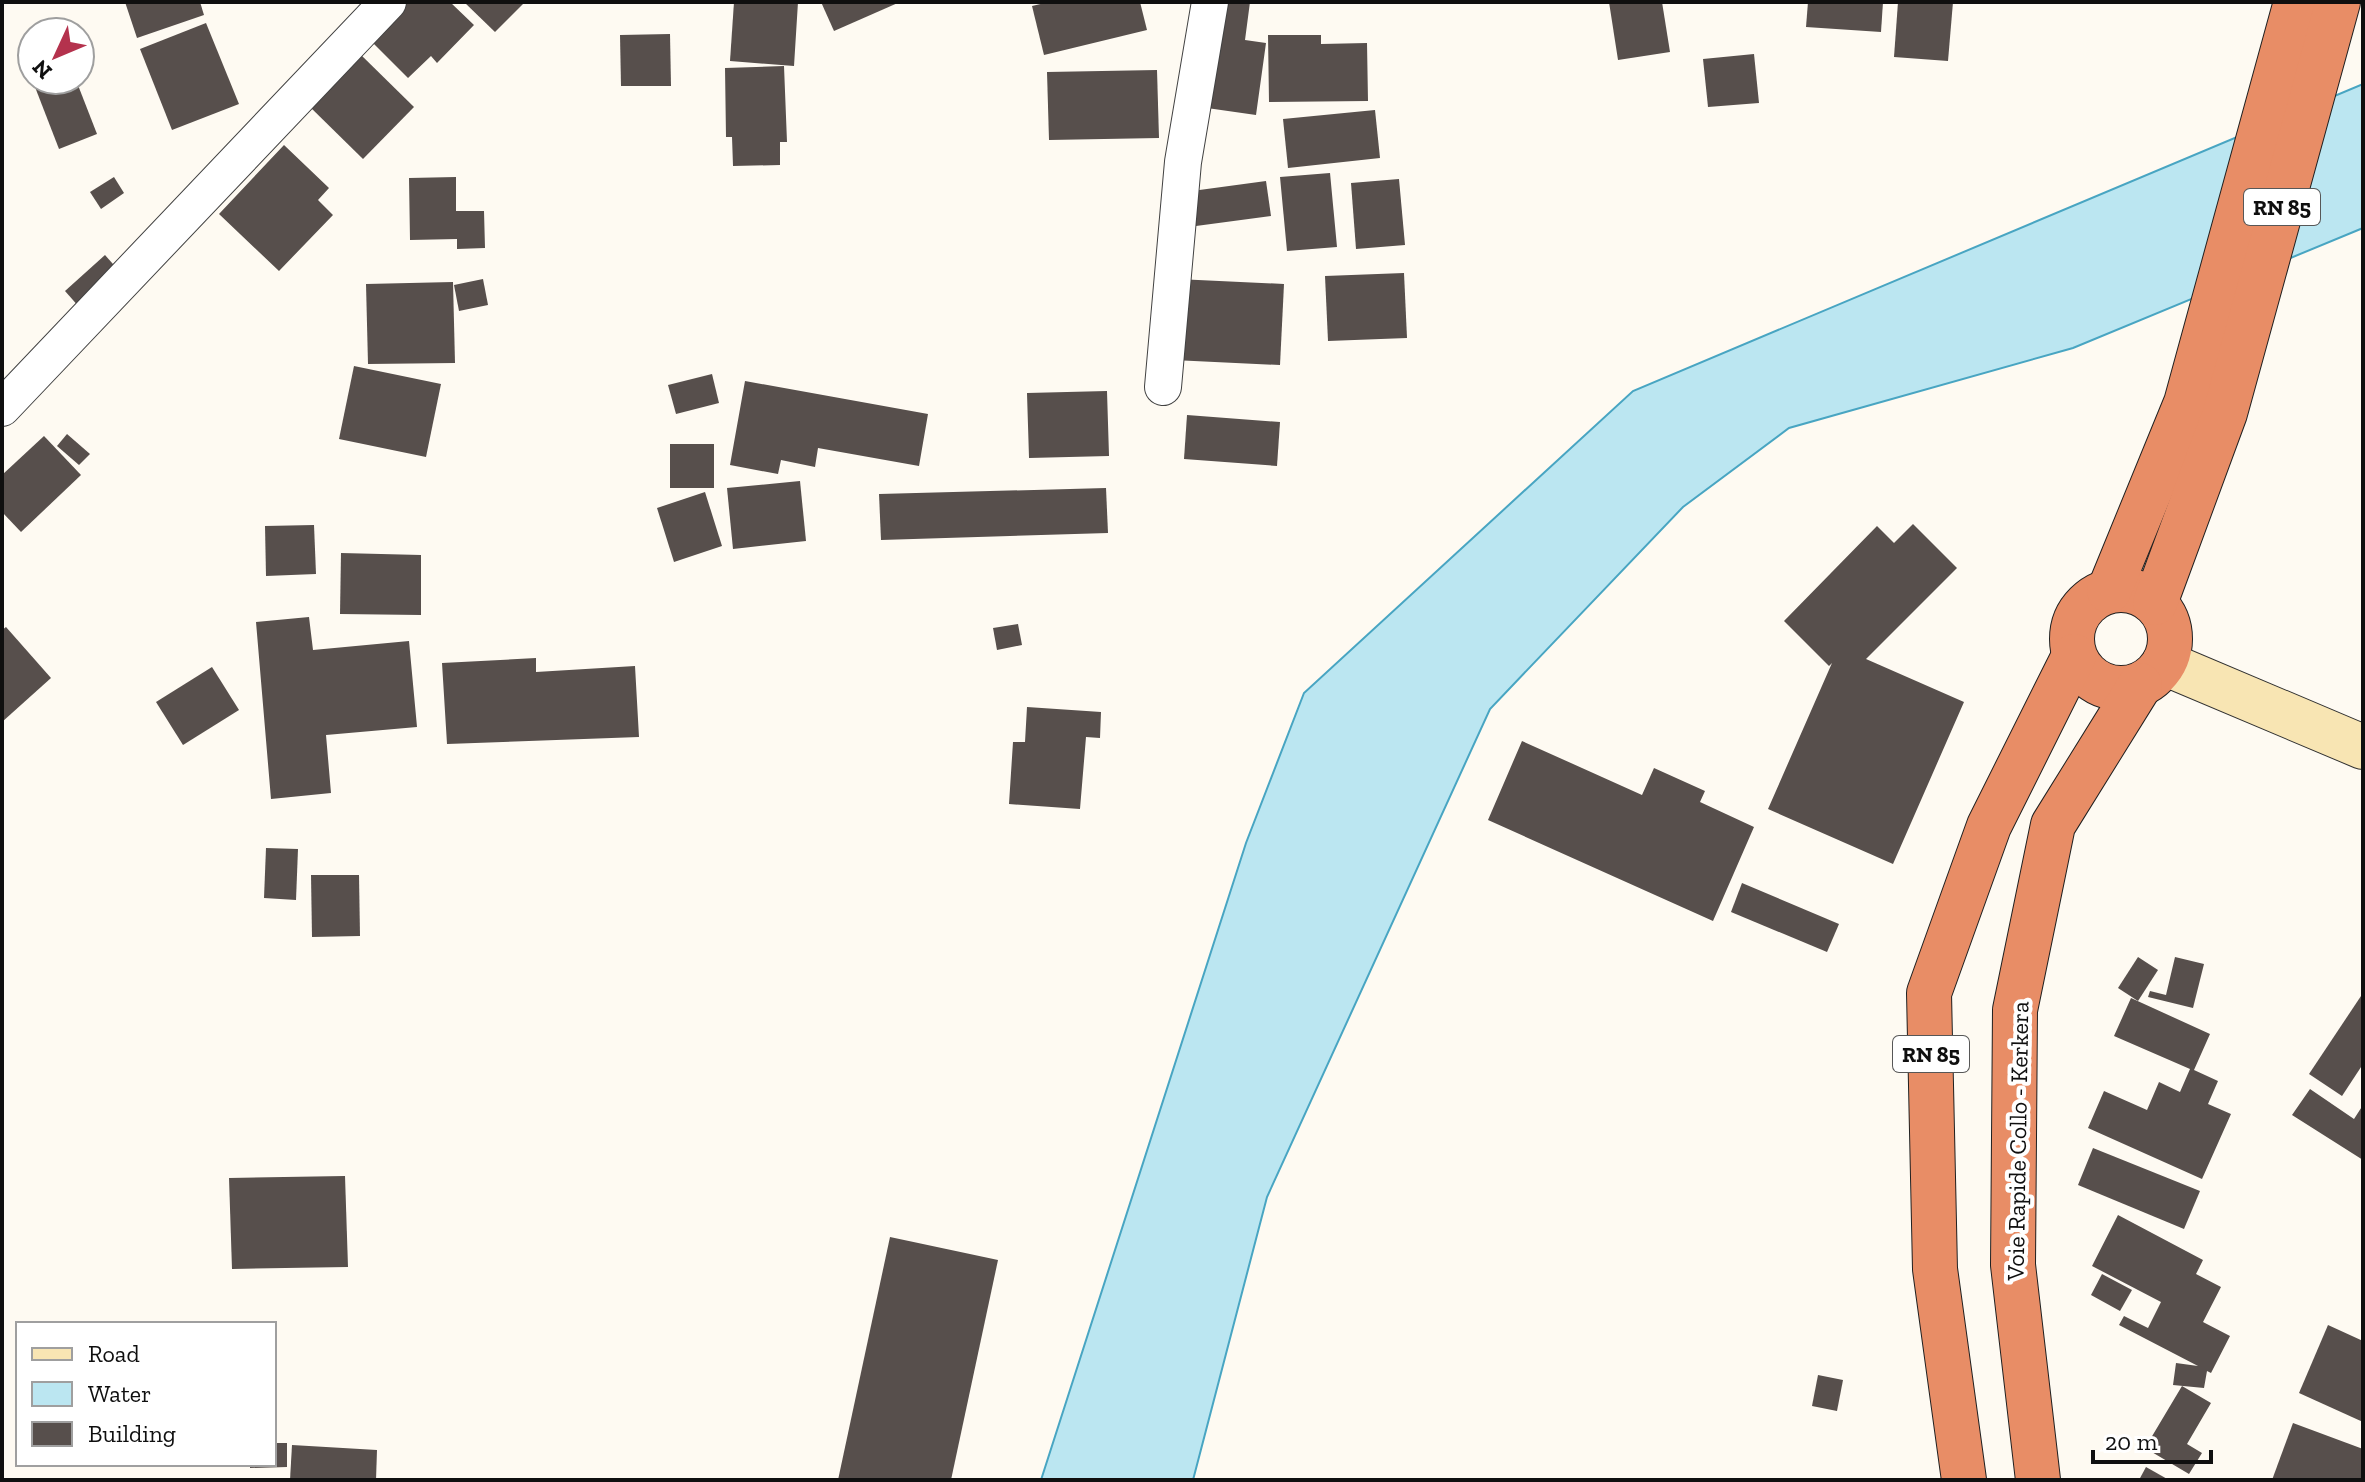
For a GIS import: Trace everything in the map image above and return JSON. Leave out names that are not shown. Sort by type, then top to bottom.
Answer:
[{"type":"highway","name":"RN 85","points":[[2155,603],[2206,408],[2296,2]]},
{"type":"highway","name":"RN 85","points":[[2109,591],[2206,408],[2338,2]]},
{"type":"highway","points":[[2109,591],[2141,594],[2155,603],[2169,632],[2152,674],[2109,687],[2094,680],[2074,656],[2071,640],[2078,616],[2094,598],[2109,591]]},
{"type":"highway","name":"RN 85","points":[[1964,1480],[1935,1269],[1929,993],[1989,826],[2074,656]]},
{"type":"highway","name":"Voie Rapide Collo - Kerkera","points":[[2038,1480],[2013,1265],[2015,1010],[2053,825],[2152,674]]},
{"type":"main road","points":[[2152,674],[2363,747]]},
{"type":"street","points":[[2,408],[388,2]]},
{"type":"street","points":[[1163,387],[1183,162],[1210,2]]},
{"type":"water","points":[[2363,84],[2363,228],[2073,348],[1789,428],[1683,507],[1490,709],[1267,1197],[1193,1480],[1041,1480],[1246,843],[1304,693],[1633,391]]},
{"type":"building","points":[[125,2],[200,2],[204,15],[137,38]]},
{"type":"building","points":[[395,2],[450,2],[474,25],[437,63],[431,56],[408,78],[364,34]]},
{"type":"building","points":[[464,2],[525,2],[495,32]]},
{"type":"building","points":[[734,2],[798,2],[794,66],[730,61]]},
{"type":"building","points":[[821,2],[900,2],[834,31]]},
{"type":"building","points":[[1049,2],[1140,2],[1147,30],[1044,55],[1032,6]]},
{"type":"building","points":[[1207,2],[1250,2],[1245,40],[1266,43],[1256,115],[1193,106]]},
{"type":"building","points":[[1609,2],[1662,2],[1670,52],[1618,60]]},
{"type":"building","points":[[1808,2],[1883,2],[1881,32],[1806,27]]},
{"type":"building","points":[[1898,2],[1953,2],[1948,61],[1894,57]]},
{"type":"building","points":[[206,23],[239,104],[172,130],[140,49]]},
{"type":"building","points":[[670,34],[671,86],[621,86],[620,35]]},
{"type":"building","points":[[1268,35],[1321,35],[1321,44],[1367,43],[1368,101],[1269,102]]},
{"type":"building","points":[[358,52],[414,107],[363,159],[307,104]]},
{"type":"building","points":[[1754,54],[1759,103],[1708,107],[1703,59]]},
{"type":"building","points":[[784,66],[787,142],[780,142],[780,165],[733,166],[732,137],[726,137],[725,68]]},
{"type":"building","points":[[1157,70],[1159,138],[1049,140],[1047,72]]},
{"type":"building","points":[[38,96],[82,96],[97,134],[59,149]]},
{"type":"building","points":[[1375,110],[1380,158],[1288,168],[1283,119]]},
{"type":"building","points":[[284,145],[329,188],[318,200],[333,215],[279,271],[219,214]]},
{"type":"building","points":[[1330,173],[1337,247],[1287,251],[1280,177]]},
{"type":"building","points":[[114,177],[124,193],[101,209],[90,192]]},
{"type":"building","points":[[456,177],[456,211],[484,211],[485,248],[457,249],[457,239],[410,240],[409,178]]},
{"type":"building","points":[[1399,179],[1405,245],[1356,249],[1351,183]]},
{"type":"building","points":[[1266,181],[1271,216],[1196,226],[1192,191]]},
{"type":"building","points":[[105,255],[135,289],[95,325],[65,291]]},
{"type":"building","points":[[1404,273],[1407,338],[1328,341],[1325,276]]},
{"type":"building","points":[[483,279],[488,305],[459,311],[454,285]]},
{"type":"building","points":[[1177,279],[1284,284],[1280,365],[1173,360]]},
{"type":"building","points":[[453,282],[455,363],[368,364],[366,284]]},
{"type":"building","points":[[354,366],[441,384],[426,457],[339,439]]},
{"type":"building","points":[[712,374],[719,403],[676,414],[668,385]]},
{"type":"building","points":[[745,381],[928,414],[919,466],[818,448],[815,467],[781,460],[778,474],[730,465]]},
{"type":"building","points":[[1107,391],[1109,456],[1029,458],[1027,393]]},
{"type":"building","points":[[1187,415],[1280,422],[1277,466],[1184,459]]},
{"type":"building","points":[[67,434],[90,454],[79,465],[57,446]]},
{"type":"building","points":[[44,436],[81,475],[21,532],[2,512],[2,475]]},
{"type":"building","points":[[670,444],[714,444],[714,488],[670,488]]},
{"type":"building","points":[[800,481],[806,541],[733,549],[727,488]]},
{"type":"building","points":[[1106,488],[1108,533],[881,540],[879,494]]},
{"type":"building","points":[[705,492],[722,546],[674,562],[657,508]]},
{"type":"building","points":[[1913,524],[1957,568],[1866,659],[1964,702],[1893,864],[1768,809],[1832,663],[1829,666],[1784,621],[1877,526],[1894,543]]},
{"type":"building","points":[[314,525],[316,574],[266,576],[265,526]]},
{"type":"building","points":[[341,553],[421,555],[421,615],[340,614]]},
{"type":"building","points":[[309,617],[313,650],[409,641],[417,727],[326,735],[331,793],[271,799],[256,622]]},
{"type":"building","points":[[1018,624],[1022,645],[997,650],[993,628]]},
{"type":"building","points":[[6,627],[51,678],[2,722],[2,630]]},
{"type":"building","points":[[536,658],[536,672],[635,666],[639,737],[447,744],[442,663]]},
{"type":"building","points":[[212,667],[239,710],[183,745],[156,702]]},
{"type":"building","points":[[1027,707],[1101,712],[1100,738],[1086,737],[1080,809],[1009,804],[1013,742],[1025,742]]},
{"type":"building","points":[[1522,741],[1642,795],[1654,768],[1705,791],[1700,802],[1754,827],[1713,921],[1488,820]]},
{"type":"building","points":[[266,848],[298,849],[296,900],[264,898]]},
{"type":"building","points":[[311,875],[359,875],[360,936],[312,937]]},
{"type":"building","points":[[1742,883],[1839,924],[1827,952],[1731,912]]},
{"type":"building","points":[[2138,957],[2158,970],[2138,1001],[2118,988]]},
{"type":"building","points":[[2175,957],[2204,964],[2193,1008],[2148,997],[2150,991],[2166,995]]},
{"type":"building","points":[[2363,993],[2363,1064],[2342,1096],[2309,1074]]},
{"type":"building","points":[[2131,998],[2210,1034],[2194,1070],[2218,1081],[2208,1104],[2231,1114],[2202,1179],[2088,1128],[2104,1091],[2147,1110],[2159,1082],[2180,1092],[2190,1069],[2114,1036]]},
{"type":"building","points":[[2310,1089],[2354,1119],[2363,1105],[2363,1160],[2292,1115]]},
{"type":"building","points":[[2093,1148],[2200,1191],[2184,1229],[2078,1185]]},
{"type":"building","points":[[345,1176],[348,1267],[232,1269],[229,1178]]},
{"type":"building","points":[[2118,1215],[2203,1260],[2196,1274],[2221,1287],[2203,1322],[2230,1336],[2211,1373],[2207,1371],[2204,1388],[2173,1385],[2176,1363],[2198,1366],[2119,1325],[2124,1316],[2148,1328],[2161,1302],[2092,1266]]},
{"type":"building","points":[[890,1237],[998,1260],[951,1480],[838,1480]]},
{"type":"building","points":[[2102,1274],[2132,1290],[2120,1311],[2091,1295]]},
{"type":"building","points":[[2328,1325],[2363,1341],[2363,1422],[2299,1393]]},
{"type":"building","points":[[1818,1375],[1843,1380],[1837,1411],[1812,1406]]},
{"type":"building","points":[[2182,1386],[2211,1403],[2187,1444],[2202,1453],[2189,1474],[2145,1448]]},
{"type":"building","points":[[2293,1423],[2363,1449],[2363,1480],[2272,1480]]},
{"type":"building","points":[[276,1443],[287,1443],[287,1467],[250,1468],[276,1466]]},
{"type":"building","points":[[292,1445],[377,1450],[376,1480],[290,1480]]},
{"type":"building","points":[[2146,1467],[2169,1480],[2139,1480]]}]
